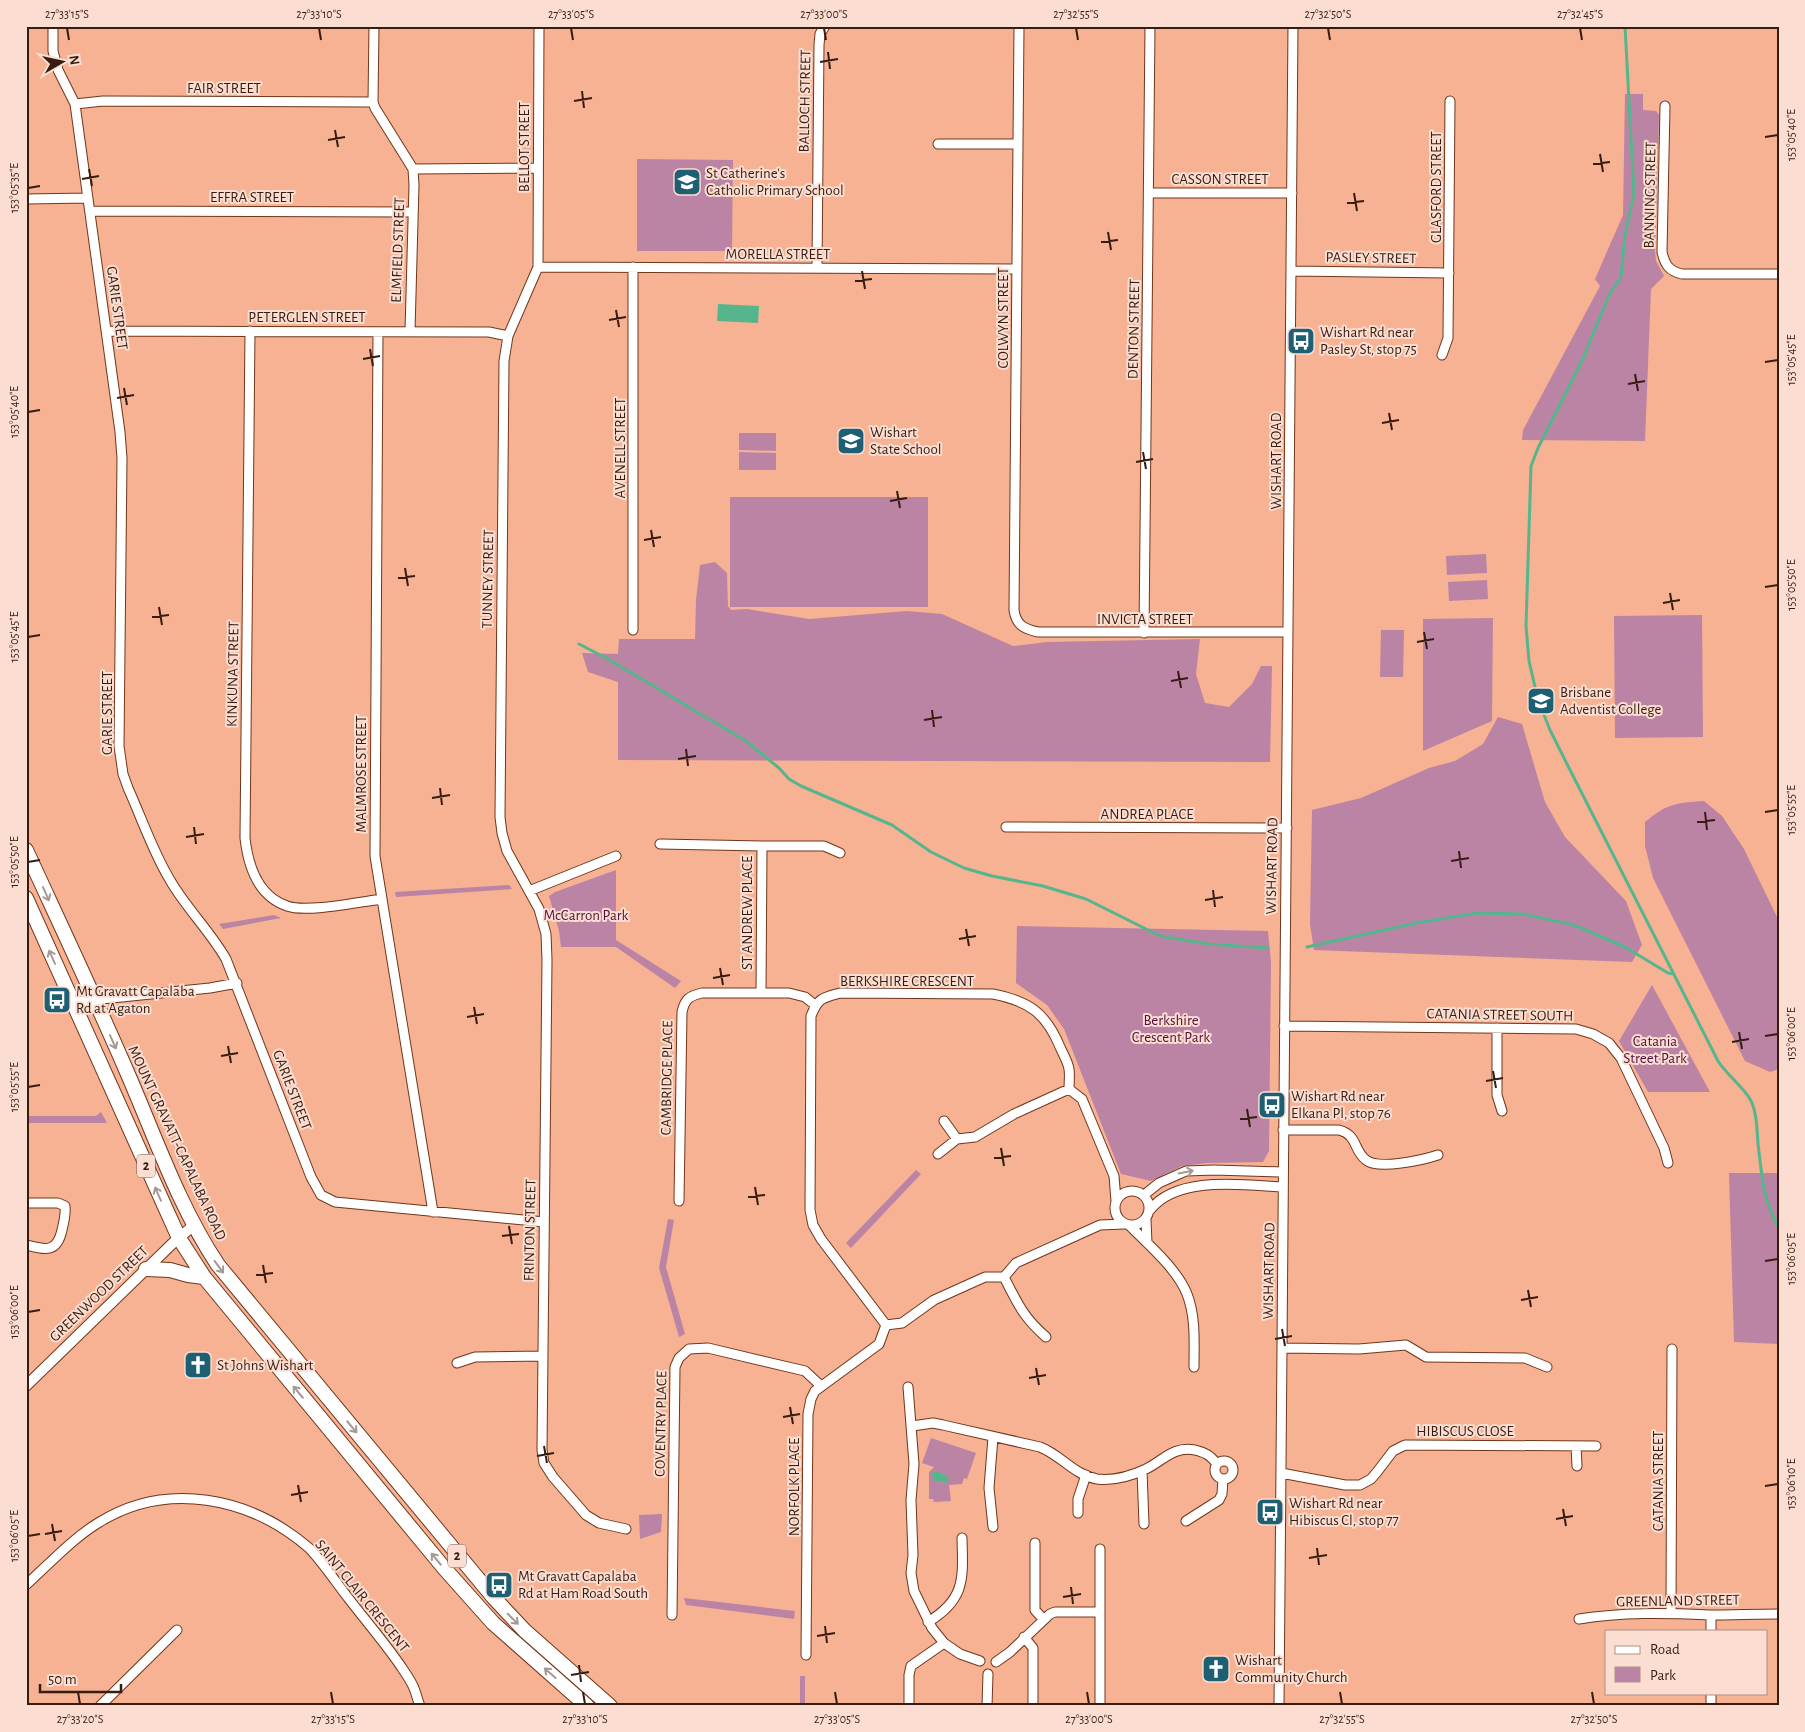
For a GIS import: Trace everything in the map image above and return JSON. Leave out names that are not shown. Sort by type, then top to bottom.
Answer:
[{"type":"highway","name":"MOUNT GRAVATT-CAPALABA ROAD","points":[[26,850],[206,1248],[226,1276],[494,1598],[525,1631],[610,1706]]},
{"type":"highway","name":"2","points":[[26,898],[179,1238],[204,1277],[478,1609],[586,1706]]},
{"type":"highway","points":[[146,1269],[170,1270],[204,1277]]},
{"type":"street","name":"GARIE STREET","points":[[53,26],[54,51],[58,70],[75,104],[122,458],[119,746],[123,774],[169,879],[184,903],[218,944],[237,983],[311,1177],[321,1195],[335,1202],[544,1222]]},
{"type":"street","points":[[374,26],[373,102],[413,169],[538,168]]},
{"type":"street","name":"BELLOT STREET","points":[[538,267],[539,26]]},
{"type":"street","name":"BALLOCH STREET","points":[[817,268],[819,45],[820,34],[825,26]]},
{"type":"street","name":"COLWYN STREET","points":[[1014,610],[1019,26]]},
{"type":"street","name":"DENTON STREET","points":[[1144,633],[1150,26]]},
{"type":"street","name":"WISHART ROAD","points":[[1279,1706],[1293,26]]},
{"type":"street","name":"FAIR STREET","points":[[75,104],[103,101],[373,102]]},
{"type":"street","name":"GLASFORD STREET","points":[[1442,355],[1448,338],[1450,102]]},
{"type":"street","name":"BANNING STREET","points":[[1665,106],[1662,252],[1665,264],[1672,271],[1682,274],[1779,274]]},
{"type":"street","points":[[938,144],[1018,144]]},
{"type":"street","name":"ELMFIELD STREET","points":[[410,332],[413,169]]},
{"type":"street","name":"CASSON STREET","points":[[1149,193],[1292,193]]},
{"type":"street","points":[[26,199],[88,198]]},
{"type":"street","name":"EFFRA STREET","points":[[90,211],[413,212]]},
{"type":"street","name":"MORELLA STREET","points":[[538,267],[1017,269]]},
{"type":"street","name":"TUNNEY STREET","points":[[529,891],[507,851],[500,817],[504,361],[508,336],[538,267]]},
{"type":"street","name":"AVENELL STREET","points":[[633,630],[634,267]]},
{"type":"street","name":"PASLEY STREET","points":[[1292,271],[1449,273]]},
{"type":"street","name":"PETERGLEN STREET","points":[[106,331],[489,332],[508,336]]},
{"type":"street","name":"KINKUNA STREET","points":[[250,331],[245,828],[247,859],[263,889],[274,900],[287,906],[305,909],[382,899]]},
{"type":"street","name":"MALMROSE STREET","points":[[378,332],[375,856],[433,1212]]},
{"type":"street","name":"INVICTA STREET","points":[[1014,610],[1018,623],[1024,628],[1038,632],[1288,632]]},
{"type":"street","name":"ANDREA PLACE","points":[[1006,827],[1287,828]]},
{"type":"street","name":"ST ANDREW PLACE","points":[[660,844],[762,846],[760,993]]},
{"type":"street","points":[[762,846],[824,846],[840,854]]},
{"type":"street","points":[[529,891],[616,856]]},
{"type":"street","name":"FRINTON STREET","points":[[529,891],[539,909],[546,934],[541,1436],[544,1463],[553,1478],[586,1515],[598,1523],[626,1528]]},
{"type":"street","points":[[72,1002],[210,988],[237,983]]},
{"type":"street","name":"CAMBRIDGE PLACE","points":[[679,1201],[682,1012],[685,1001],[692,995],[702,993],[789,993],[805,997],[815,1004]]},
{"type":"street","name":"BERKSHIRE CRESCENT","points":[[815,1004],[822,998],[840,993],[993,994],[1013,998],[1028,1005],[1053,1030],[1069,1068],[1068,1088]]},
{"type":"street","points":[[815,1004],[811,1016],[811,1218],[821,1239],[886,1325],[902,1323],[934,1300],[985,1277],[1004,1277],[1016,1263],[1100,1225],[1141,1224],[1146,1220]]},
{"type":"street","name":"CATANIA STREET SOUTH","points":[[1284,1026],[1576,1029],[1594,1034],[1609,1044],[1621,1058],[1664,1148],[1668,1163]]},
{"type":"street","points":[[1497,1028],[1497,1095],[1502,1111]]},
{"type":"street","points":[[938,1154],[957,1140],[975,1137],[1014,1114],[1068,1088],[1082,1099],[1114,1176],[1117,1218],[1148,1243],[1174,1272],[1186,1293],[1194,1329],[1194,1367]]},
{"type":"street","points":[[944,1121],[957,1140]]},
{"type":"street","points":[[1283,1130],[1339,1130],[1346,1132],[1352,1137],[1361,1155],[1367,1162],[1379,1164],[1414,1162],[1438,1155]]},
{"type":"street","points":[[1144,1195],[1159,1183],[1186,1171],[1283,1172]]},
{"type":"street","points":[[1114,1176],[1131,1191],[1144,1195],[1150,1210]]},
{"type":"street","points":[[1148,1243],[1146,1220],[1150,1210],[1156,1202],[1169,1193],[1212,1184],[1283,1187]]},
{"type":"street","points":[[1100,1225],[1122,1194],[1131,1191]]},
{"type":"street","points":[[26,1203],[58,1203],[65,1206],[66,1212],[59,1241],[52,1248],[41,1249],[26,1246]]},
{"type":"street","name":"GREENWOOD STREET","points":[[26,1386],[194,1225]]},
{"type":"street","points":[[1004,1277],[1022,1313],[1046,1337]]},
{"type":"street","name":"NORFOLK PLACE","points":[[806,1655],[808,1414],[810,1399],[821,1386],[878,1344],[886,1325]]},
{"type":"street","points":[[1282,1348],[1359,1349],[1406,1345],[1426,1357],[1525,1358],[1546,1367]]},
{"type":"street","name":"COVENTRY PLACE","points":[[672,1615],[675,1367],[679,1358],[689,1349],[708,1348],[806,1371],[821,1386]]},
{"type":"street","name":"CATANIA STREET","points":[[1671,1613],[1672,1349]]},
{"type":"street","points":[[457,1363],[475,1356],[542,1356]]},
{"type":"street","points":[[908,1387],[914,1464],[911,1500],[913,1554],[911,1573],[914,1591],[928,1622],[944,1643],[960,1654],[980,1660]]},
{"type":"street","points":[[912,1426],[943,1425],[1051,1451],[1075,1470],[1096,1479],[1111,1479],[1142,1471],[1181,1449],[1208,1453],[1217,1464]]},
{"type":"street","points":[[992,1527],[989,1488],[993,1437]]},
{"type":"street","name":"HIBISCUS CLOSE","points":[[1281,1474],[1353,1486],[1365,1483],[1371,1479],[1394,1451],[1405,1445],[1596,1446]]},
{"type":"street","points":[[1576,1446],[1576,1466]]},
{"type":"street","points":[[1225,1461],[1232,1467],[1231,1476],[1223,1479],[1216,1475],[1214,1469],[1217,1464],[1225,1461]]},
{"type":"street","points":[[1142,1471],[1144,1524]]},
{"type":"street","points":[[1078,1513],[1078,1499],[1086,1475]]},
{"type":"street","points":[[1186,1522],[1219,1500],[1223,1488],[1223,1479]]},
{"type":"street","name":"SAINT CLAIR CRESCENT","points":[[26,1585],[83,1533],[122,1510],[157,1500],[191,1498],[223,1502],[253,1513],[283,1530],[310,1549],[391,1652],[412,1684],[420,1706]]},
{"type":"street","points":[[928,1622],[944,1612],[957,1594],[962,1575],[962,1538]]},
{"type":"street","points":[[1035,1543],[1035,1610],[1043,1619]]},
{"type":"street","points":[[1100,1549],[1100,1706]]},
{"type":"street","points":[[996,1662],[1010,1652],[1043,1619],[1055,1612],[1100,1612]]},
{"type":"street","name":"GREENLAND STREET","points":[[1579,1619],[1595,1616],[1671,1613],[1711,1615],[1779,1614]]},
{"type":"street","points":[[1711,1615],[1711,1630]]},
{"type":"street","points":[[100,1706],[177,1630]]},
{"type":"street","points":[[1024,1638],[1034,1648],[1033,1706]]},
{"type":"street","points":[[909,1706],[909,1675],[912,1666],[944,1643]]},
{"type":"street","points":[[987,1706],[988,1674]]},
{"type":"green space","points":[[1625,94],[1643,94],[1643,110],[1656,111],[1659,115],[1655,251],[1656,261],[1664,276],[1651,289],[1645,441],[1522,440],[1523,430],[1600,286],[1595,279],[1623,215]]},
{"type":"green space","points":[[637,159],[733,160],[732,251],[637,251]]},
{"type":"green space","points":[[739,433],[776,433],[776,451],[739,450]]},
{"type":"green space","points":[[739,452],[776,453],[776,470],[739,470]]},
{"type":"green space","points":[[730,497],[928,497],[928,607],[730,607]]},
{"type":"green space","points":[[1486,554],[1487,573],[1447,575],[1446,556]]},
{"type":"green space","points":[[715,562],[727,573],[728,606],[731,610],[747,609],[809,619],[907,611],[942,614],[1013,646],[1047,642],[1200,639],[1196,674],[1205,703],[1229,707],[1252,684],[1261,666],[1272,666],[1270,762],[618,760],[618,682],[588,672],[582,653],[618,654],[619,639],[695,639],[696,600],[700,565]]},
{"type":"green space","points":[[1487,580],[1488,599],[1449,601],[1448,582]]},
{"type":"green space","points":[[1702,615],[1703,737],[1615,738],[1614,616]]},
{"type":"green space","points":[[1493,618],[1492,721],[1423,751],[1423,619]]},
{"type":"green space","points":[[1381,630],[1404,630],[1403,677],[1380,677]]},
{"type":"green space","points":[[1498,717],[1522,724],[1545,802],[1565,837],[1626,901],[1642,945],[1632,962],[1314,950],[1310,924],[1312,810],[1361,798],[1429,768],[1455,761],[1483,744]]},
{"type":"green space","points":[[1704,801],[1722,816],[1744,849],[1779,921],[1779,1069],[1770,1072],[1745,1061],[1653,878],[1645,846],[1645,822],[1660,811],[1673,805]]},
{"type":"green space","name":"McCarron Park","points":[[616,870],[616,940],[681,981],[675,988],[616,947],[561,947],[559,931],[549,896],[555,892]]},
{"type":"green space","points":[[509,885],[512,889],[396,897],[395,892]]},
{"type":"green space","points":[[274,915],[281,918],[223,929],[219,924]]},
{"type":"green space","name":"Berkshire Crescent Park","points":[[1017,926],[1268,931],[1271,962],[1269,1151],[1263,1162],[1207,1163],[1182,1166],[1151,1181],[1121,1174],[1064,1029],[1047,1005],[1016,983]]},
{"type":"green space","name":"Catania Street Park","points":[[1652,985],[1710,1092],[1648,1092],[1619,1041]]},
{"type":"green space","points":[[101,1112],[107,1123],[26,1123],[26,1116],[96,1116]]},
{"type":"green space","points":[[916,1170],[921,1174],[851,1248],[846,1243]]},
{"type":"green space","points":[[1729,1173],[1779,1173],[1779,1344],[1734,1342]]},
{"type":"green space","points":[[668,1219],[674,1220],[666,1267],[685,1334],[679,1337],[659,1268]]},
{"type":"green space","points":[[931,1438],[976,1453],[967,1479],[964,1478],[962,1484],[949,1485],[951,1501],[934,1502],[933,1499],[929,1499],[929,1472],[934,1467],[922,1463]]},
{"type":"green space","points":[[662,1514],[661,1532],[640,1539],[639,1515]]},
{"type":"green space","points":[[684,1598],[795,1611],[794,1619],[686,1605]]},
{"type":"green space","points":[[800,1676],[805,1676],[805,1706],[800,1706]]},
{"type":"shaded area","points":[[718,304],[759,306],[758,323],[717,321]]},
{"type":"shaded area","points":[[934,1472],[947,1476],[949,1481],[945,1483],[934,1481],[932,1475]]},
{"type":"waterway","points":[[1625,26],[1634,194],[1625,235],[1621,277],[1609,295],[1582,361],[1538,448],[1531,466],[1526,626],[1529,661],[1538,700],[1568,766],[1718,1061],[1750,1099],[1756,1121],[1764,1188],[1779,1229]]},
{"type":"waterway","points":[[579,644],[608,659],[746,741],[779,768],[789,779],[801,786],[892,825],[931,852],[964,868],[992,876],[1043,886],[1086,899],[1160,936],[1208,944],[1268,948]]},
{"type":"waterway","points":[[1307,947],[1416,923],[1478,913],[1523,914],[1574,925],[1625,947],[1668,973],[1674,974]]},
{"type":"place","name":"St Catherine's Catholic Primary School","points":[[687,182]]},
{"type":"place","name":"Wishart Rd near Pasley St, stop 75","points":[[1301,341]]},
{"type":"place","name":"Wishart State School","points":[[851,441]]},
{"type":"place","name":"Brisbane Adventist College","points":[[1541,701]]},
{"type":"place","name":"Mt Gravatt Capalaba Rd at Agaton","points":[[57,1000]]},
{"type":"place","name":"Wishart Rd near Elkana Pl, stop 76","points":[[1272,1105]]},
{"type":"place","name":"St Johns Wishart","points":[[198,1365]]},
{"type":"place","name":"Wishart Rd near Hibiscus Cl, stop 77","points":[[1270,1512]]},
{"type":"place","name":"Mt Gravatt Capalaba Rd at Ham Road South","points":[[499,1585]]},
{"type":"place","name":"Wishart Community Church","points":[[1216,1669]]}]
